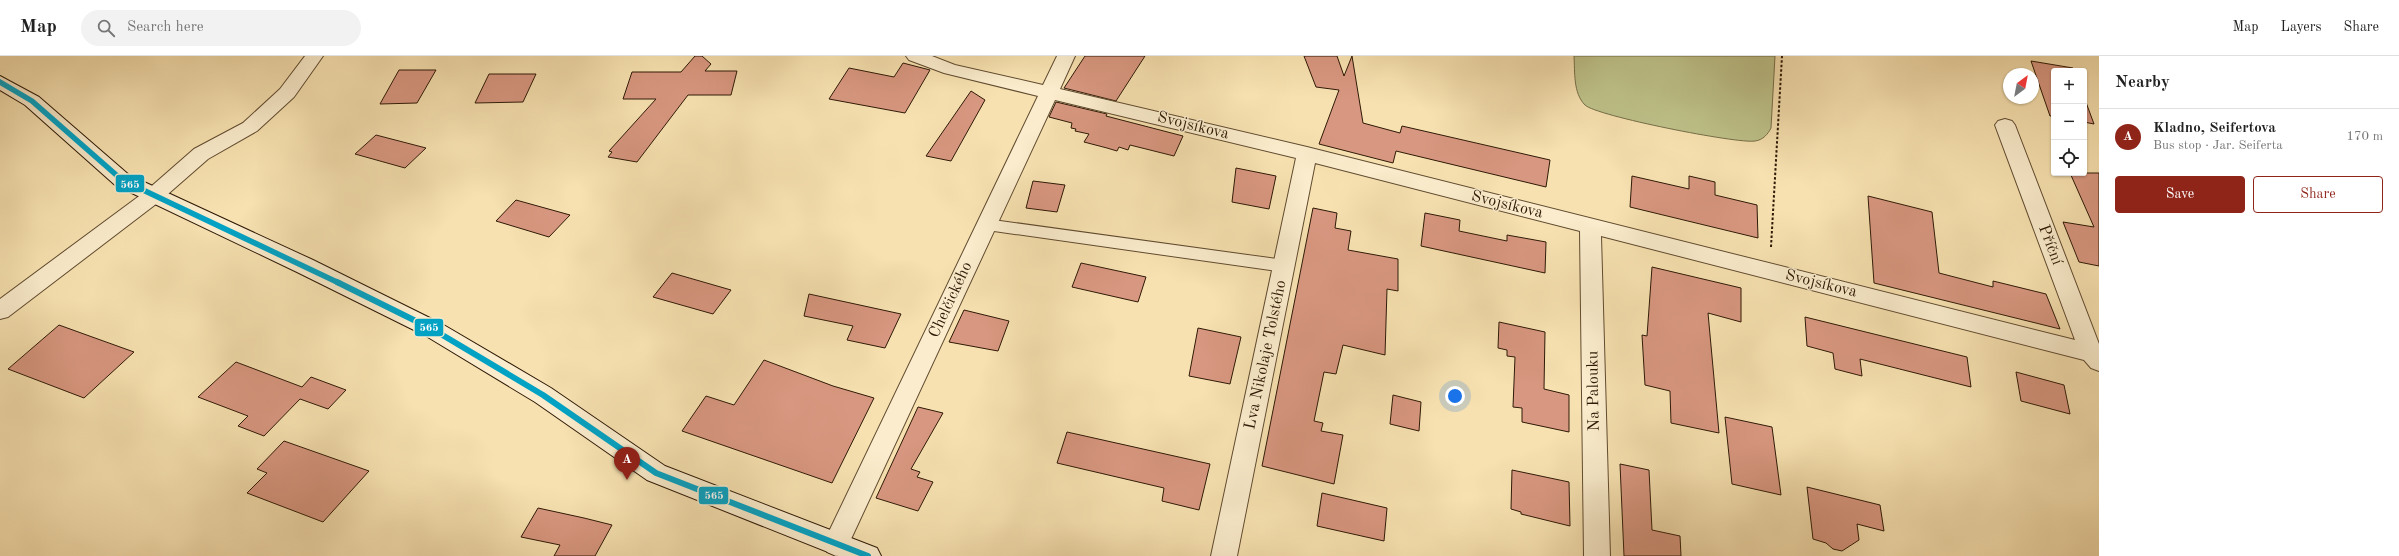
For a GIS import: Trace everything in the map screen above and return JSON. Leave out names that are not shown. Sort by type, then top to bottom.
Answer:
[{"type":"street","points":[[0,311],[153,196],[201,154],[250,127],[287,93],[314,56]]},
{"type":"street","name":"Svojsíkova","points":[[915,56],[950,69],[1307,154],[1770,271],[2096,356]]},
{"type":"street","name":"Chelčického","points":[[836,544],[1066,56]]},
{"type":"street","points":[[0,82],[32,101],[122,180],[153,196],[305,266],[434,330],[543,395],[656,473],[868,556]]},
{"type":"street","name":"Příční","points":[[2005,125],[2096,356]]},
{"type":"street","name":"Lva Nikolaje Tolstého","points":[[1224,556],[1307,154]]},
{"type":"street","name":"Na Palouku","points":[[1590,226],[1597,556]]},
{"type":"lane","points":[[986,225],[1284,266]]},
{"type":"path","points":[[1770,271],[1782,56]]},
{"type":"green space","points":[[1574,56],[1775,56],[1771,128],[1763,138],[1755,141],[1743,141],[1697,134],[1639,122],[1595,110],[1585,105],[1578,95],[1575,82]]},
{"type":"building","points":[[695,56],[702,56],[711,64],[705,71],[737,71],[731,95],[688,95],[637,162],[608,157],[612,152],[609,151],[656,99],[623,99],[632,72],[681,72]]},
{"type":"building","points":[[1085,56],[1145,56],[1116,101],[1064,88]]},
{"type":"building","points":[[1304,56],[1337,56],[1344,76],[1352,56],[1363,123],[1400,133],[1402,126],[1550,160],[1546,187],[1396,151],[1393,163],[1319,144],[1339,90],[1316,87]]},
{"type":"building","points":[[2031,61],[2073,68],[2051,68],[2051,116],[2039,84],[2039,68],[2033,68]]},
{"type":"building","points":[[903,63],[930,70],[905,113],[829,99],[849,68],[894,77]]},
{"type":"building","points":[[399,70],[436,70],[417,103],[380,104]]},
{"type":"building","points":[[489,74],[536,74],[523,102],[475,103]]},
{"type":"building","points":[[971,91],[985,100],[951,161],[926,156]]},
{"type":"building","points":[[1056,102],[1107,114],[1106,116],[1183,136],[1174,156],[1130,145],[1128,150],[1119,147],[1117,151],[1084,142],[1089,134],[1075,131],[1076,129],[1071,128],[1072,123],[1049,117]]},
{"type":"building","points":[[2087,105],[2094,124],[2087,123]]},
{"type":"building","points":[[376,135],[426,148],[405,168],[355,154]]},
{"type":"building","points":[[1236,168],[1276,176],[1269,209],[1232,202]]},
{"type":"building","points":[[2087,173],[2099,173],[2099,266],[2079,262],[2063,222],[2094,227],[2071,176],[2087,176]]},
{"type":"building","points":[[1632,176],[1689,189],[1689,176],[1715,182],[1715,195],[1757,205],[1758,238],[1630,207]]},
{"type":"building","points":[[1033,181],[1065,185],[1057,212],[1026,208]]},
{"type":"building","points":[[1868,196],[1932,212],[1939,273],[1993,287],[1993,281],[2046,294],[2060,329],[1874,283]]},
{"type":"building","points":[[516,200],[570,215],[549,237],[496,221]]},
{"type":"building","points":[[1313,208],[1337,213],[1335,228],[1351,231],[1348,250],[1398,259],[1398,291],[1387,289],[1385,355],[1343,345],[1336,374],[1324,372],[1314,421],[1323,423],[1321,431],[1343,435],[1334,484],[1262,466]]},
{"type":"building","points":[[1425,213],[1460,220],[1459,231],[1507,241],[1507,235],[1546,242],[1545,273],[1421,246]]},
{"type":"building","points":[[1081,263],[1146,277],[1138,302],[1072,287]]},
{"type":"building","points":[[1652,267],[1741,288],[1741,322],[1708,313],[1719,433],[1671,423],[1670,391],[1645,385],[1642,335],[1647,336]]},
{"type":"building","points":[[672,273],[731,290],[713,314],[653,297]]},
{"type":"building","points":[[809,294],[901,314],[885,348],[847,340],[853,326],[804,316]]},
{"type":"building","points":[[964,310],[1009,321],[998,351],[949,342]]},
{"type":"building","points":[[1805,317],[1967,357],[1971,387],[1860,359],[1862,376],[1835,369],[1833,353],[1807,346]]},
{"type":"building","points":[[1499,322],[1545,332],[1544,389],[1569,395],[1569,432],[1522,422],[1522,408],[1513,407],[1515,357],[1507,356],[1507,350],[1498,348]]},
{"type":"building","points":[[59,325],[134,352],[84,398],[8,369]]},
{"type":"building","points":[[1198,328],[1241,337],[1230,384],[1189,376]]},
{"type":"building","points":[[764,360],[833,386],[874,398],[832,483],[682,431],[706,396],[734,405]]},
{"type":"building","points":[[236,362],[302,387],[311,377],[346,390],[328,409],[300,399],[264,436],[238,426],[248,416],[198,397]]},
{"type":"building","points":[[2016,372],[2064,385],[2070,414],[2021,401]]},
{"type":"building","points":[[1393,395],[1421,402],[1419,431],[1390,424]]},
{"type":"building","points":[[918,407],[943,413],[911,469],[920,472],[917,477],[933,482],[918,511],[876,498]]},
{"type":"building","points":[[1725,417],[1772,427],[1781,495],[1732,484]]},
{"type":"building","points":[[1067,432],[1210,464],[1199,510],[1162,501],[1164,488],[1057,463]]},
{"type":"building","points":[[284,441],[369,471],[323,522],[247,493],[267,473],[257,469]]},
{"type":"building","points":[[1620,464],[1649,470],[1652,530],[1680,536],[1681,556],[1624,556]]},
{"type":"building","points":[[1512,470],[1569,482],[1570,526],[1521,514],[1521,512],[1511,509]]},
{"type":"building","points":[[1807,487],[1880,505],[1884,531],[1857,524],[1859,540],[1842,551],[1833,549],[1826,543],[1813,539]]},
{"type":"building","points":[[1322,493],[1387,508],[1384,541],[1317,526]]},
{"type":"building","points":[[538,508],[612,525],[595,556],[554,556],[560,545],[521,537]]},
{"type":"transit line","name":"565","points":[[0,82],[32,101],[122,180],[305,266],[434,330],[543,395],[656,473],[868,556]]},
{"type":"place","name":"Kladno, Seifertova","points":[[627,480]]}]
